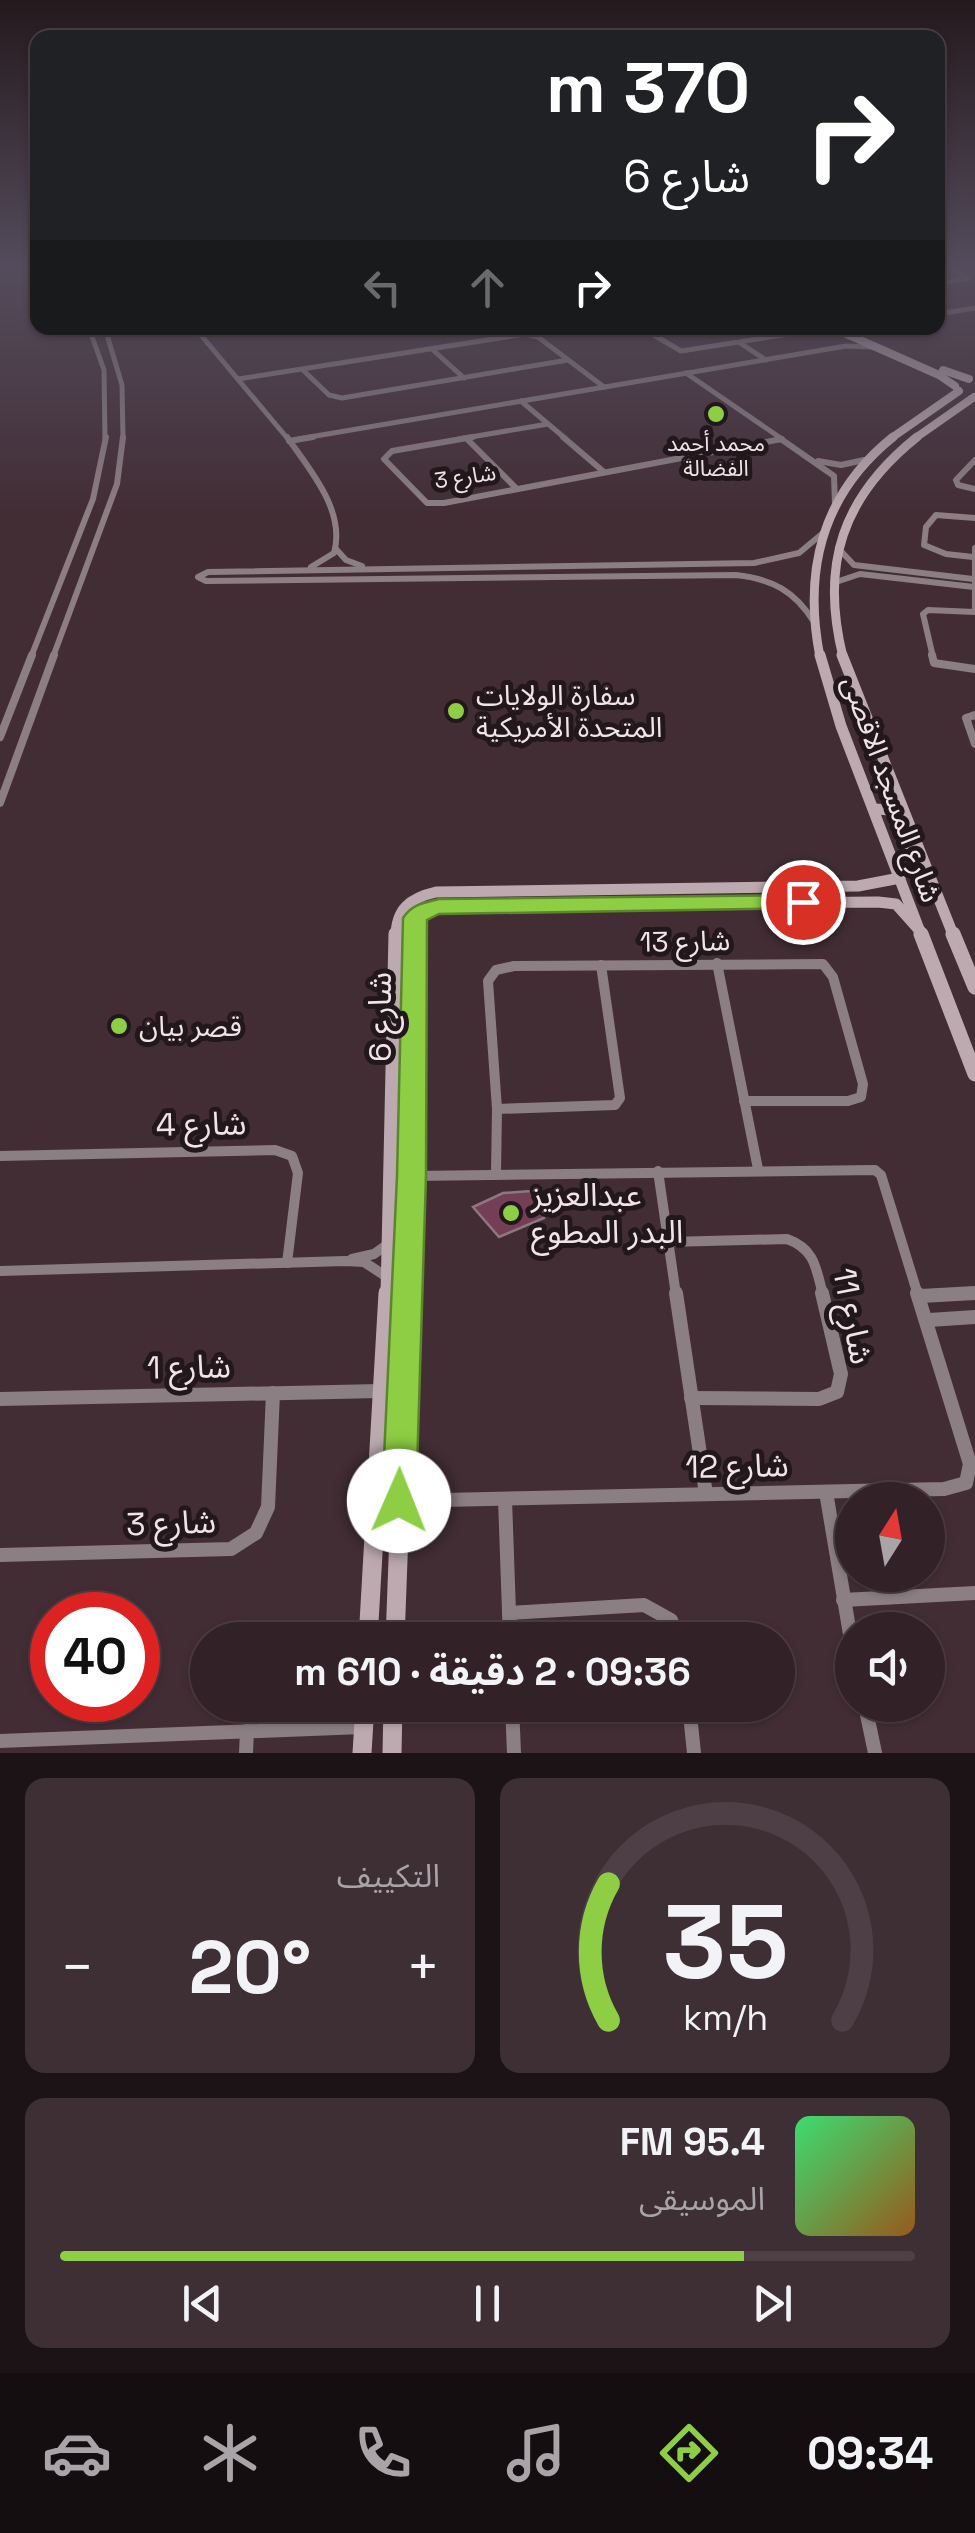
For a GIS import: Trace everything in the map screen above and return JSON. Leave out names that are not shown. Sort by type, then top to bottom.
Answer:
[{"type":"main road","points":[[878,350],[939,375],[974,397]]},
{"type":"main road","points":[[891,350],[973,378]]},
{"type":"main road","name":"شارع المسجد الاقصى","points":[[973,378],[864,460],[822,534],[814,565],[814,622],[826,679],[975,1074]]},
{"type":"main road","name":"شارع المسجد الاقصى","points":[[974,397],[901,446],[858,498],[838,548],[834,583],[837,642],[860,710],[975,987]]},
{"type":"main road","points":[[917,434],[975,408]]},
{"type":"main road","points":[[887,441],[898,441],[901,446]]},
{"type":"main road","points":[[826,679],[834,684],[844,707],[860,710]]},
{"type":"main road","points":[[874,809],[892,810],[904,844],[923,862]]},
{"type":"main road","name":"شارع 6","points":[[839,894],[900,878]]},
{"type":"main road","name":"شارع 6","points":[[369,1622],[405,956],[418,913],[433,907],[839,894],[896,904],[921,932]]},
{"type":"main road","name":"شارع 6","points":[[396,1622],[412,1176],[405,956]]},
{"type":"main road","points":[[362,1753],[364,1722]]},
{"type":"main road","points":[[392,1753],[393,1722]]},
{"type":"street","points":[[0,737],[83,526],[104,459],[109,424],[106,389],[95,350]]},
{"type":"street","points":[[0,803],[118,484],[126,430],[124,387],[113,350]]},
{"type":"street","points":[[213,350],[320,481],[339,524],[336,549],[319,564],[287,570]]},
{"type":"street","points":[[238,380],[434,350],[464,378]]},
{"type":"street","points":[[553,350],[604,387]]},
{"type":"street","points":[[750,350],[766,360]]},
{"type":"street","points":[[289,440],[766,360],[804,350]]},
{"type":"street","points":[[304,370],[329,395],[342,398],[568,360]]},
{"type":"street","points":[[686,373],[836,479],[835,506]]},
{"type":"street","points":[[521,401],[604,472],[782,439]]},
{"type":"street","name":"شارع 3","points":[[548,424],[392,451],[384,459],[427,503],[604,472]]},
{"type":"street","points":[[466,438],[517,489]]},
{"type":"street","points":[[807,456],[833,464],[864,460]]},
{"type":"street","points":[[975,460],[956,480],[958,485],[975,489]]},
{"type":"street","points":[[975,518],[936,514],[926,527],[924,544],[946,554],[974,559],[975,612],[928,610],[922,614],[934,663],[975,669]]},
{"type":"street","points":[[814,622],[797,594],[757,577],[206,581],[198,578],[208,572],[287,570],[754,564],[799,553],[822,534]]},
{"type":"street","points":[[838,548],[854,565],[974,583]]},
{"type":"street","points":[[336,549],[352,563],[382,569]]},
{"type":"street","points":[[754,564],[757,577]]},
{"type":"street","points":[[505,567],[509,574],[506,578]]},
{"type":"street","points":[[834,583],[860,574],[974,583]]},
{"type":"street","points":[[975,714],[966,718],[966,723],[975,744]]},
{"type":"street","points":[[717,963],[758,1170]]},
{"type":"street","name":"شارع 13","points":[[496,1174],[488,981],[496,970],[514,966],[823,964],[833,977],[863,1084],[861,1097],[848,1101],[744,1101]]},
{"type":"street","points":[[496,1110],[616,1105],[620,1098],[602,965]]},
{"type":"street","name":"شارع 4","points":[[0,1156],[275,1150],[292,1156],[298,1172],[287,1264]]},
{"type":"street","name":"شارع 12","points":[[399,1501],[944,1489],[966,1483],[970,1464],[929,1320],[881,1175],[875,1170],[412,1176]]},
{"type":"street","points":[[658,1171],[706,1494]]},
{"type":"street","name":"شارع 11","points":[[668,1242],[787,1238],[803,1245],[814,1258],[842,1374],[838,1392],[819,1399],[692,1398]]},
{"type":"street","points":[[0,1271],[345,1261],[374,1254],[391,1242]]},
{"type":"street","points":[[345,1261],[376,1267],[388,1278]]},
{"type":"street","points":[[921,1296],[975,1293]]},
{"type":"street","points":[[929,1320],[975,1317]]},
{"type":"street","name":"شارع 1","points":[[0,1399],[380,1391]]},
{"type":"street","name":"شارع 3","points":[[0,1555],[232,1549],[256,1534],[268,1508],[273,1393]]},
{"type":"street","points":[[826,1492],[845,1612]]},
{"type":"street","points":[[505,1499],[509,1622]]},
{"type":"street","points":[[842,1600],[975,1593]]},
{"type":"street","points":[[509,1613],[644,1605],[672,1622]]},
{"type":"street","points":[[0,1741],[247,1731],[317,1722]]},
{"type":"street","points":[[513,1722],[514,1753]]},
{"type":"street","points":[[691,1722],[694,1753]]},
{"type":"street","points":[[869,1722],[875,1753]]},
{"type":"street","points":[[246,1753],[247,1731]]},
{"type":"building","name":"عبدالعزيز البدر المطوع","points":[[531,1191],[542,1203],[544,1218],[499,1237],[473,1207],[503,1193]]},
{"type":"place","name":"محمد أحمد الفضالة","points":[[716,414]]},
{"type":"place","name":"سفارة الولايات المتحدة الأمريكية","points":[[456,711]]},
{"type":"place","name":"قصر بيان","points":[[119,1026]]},
{"type":"place","name":"عبدالعزيز البدر المطوع","points":[[511,1213]]},
{"type":"route","points":[[399,1501],[412,1176],[413,926],[418,913],[439,906],[803,902]]}]
